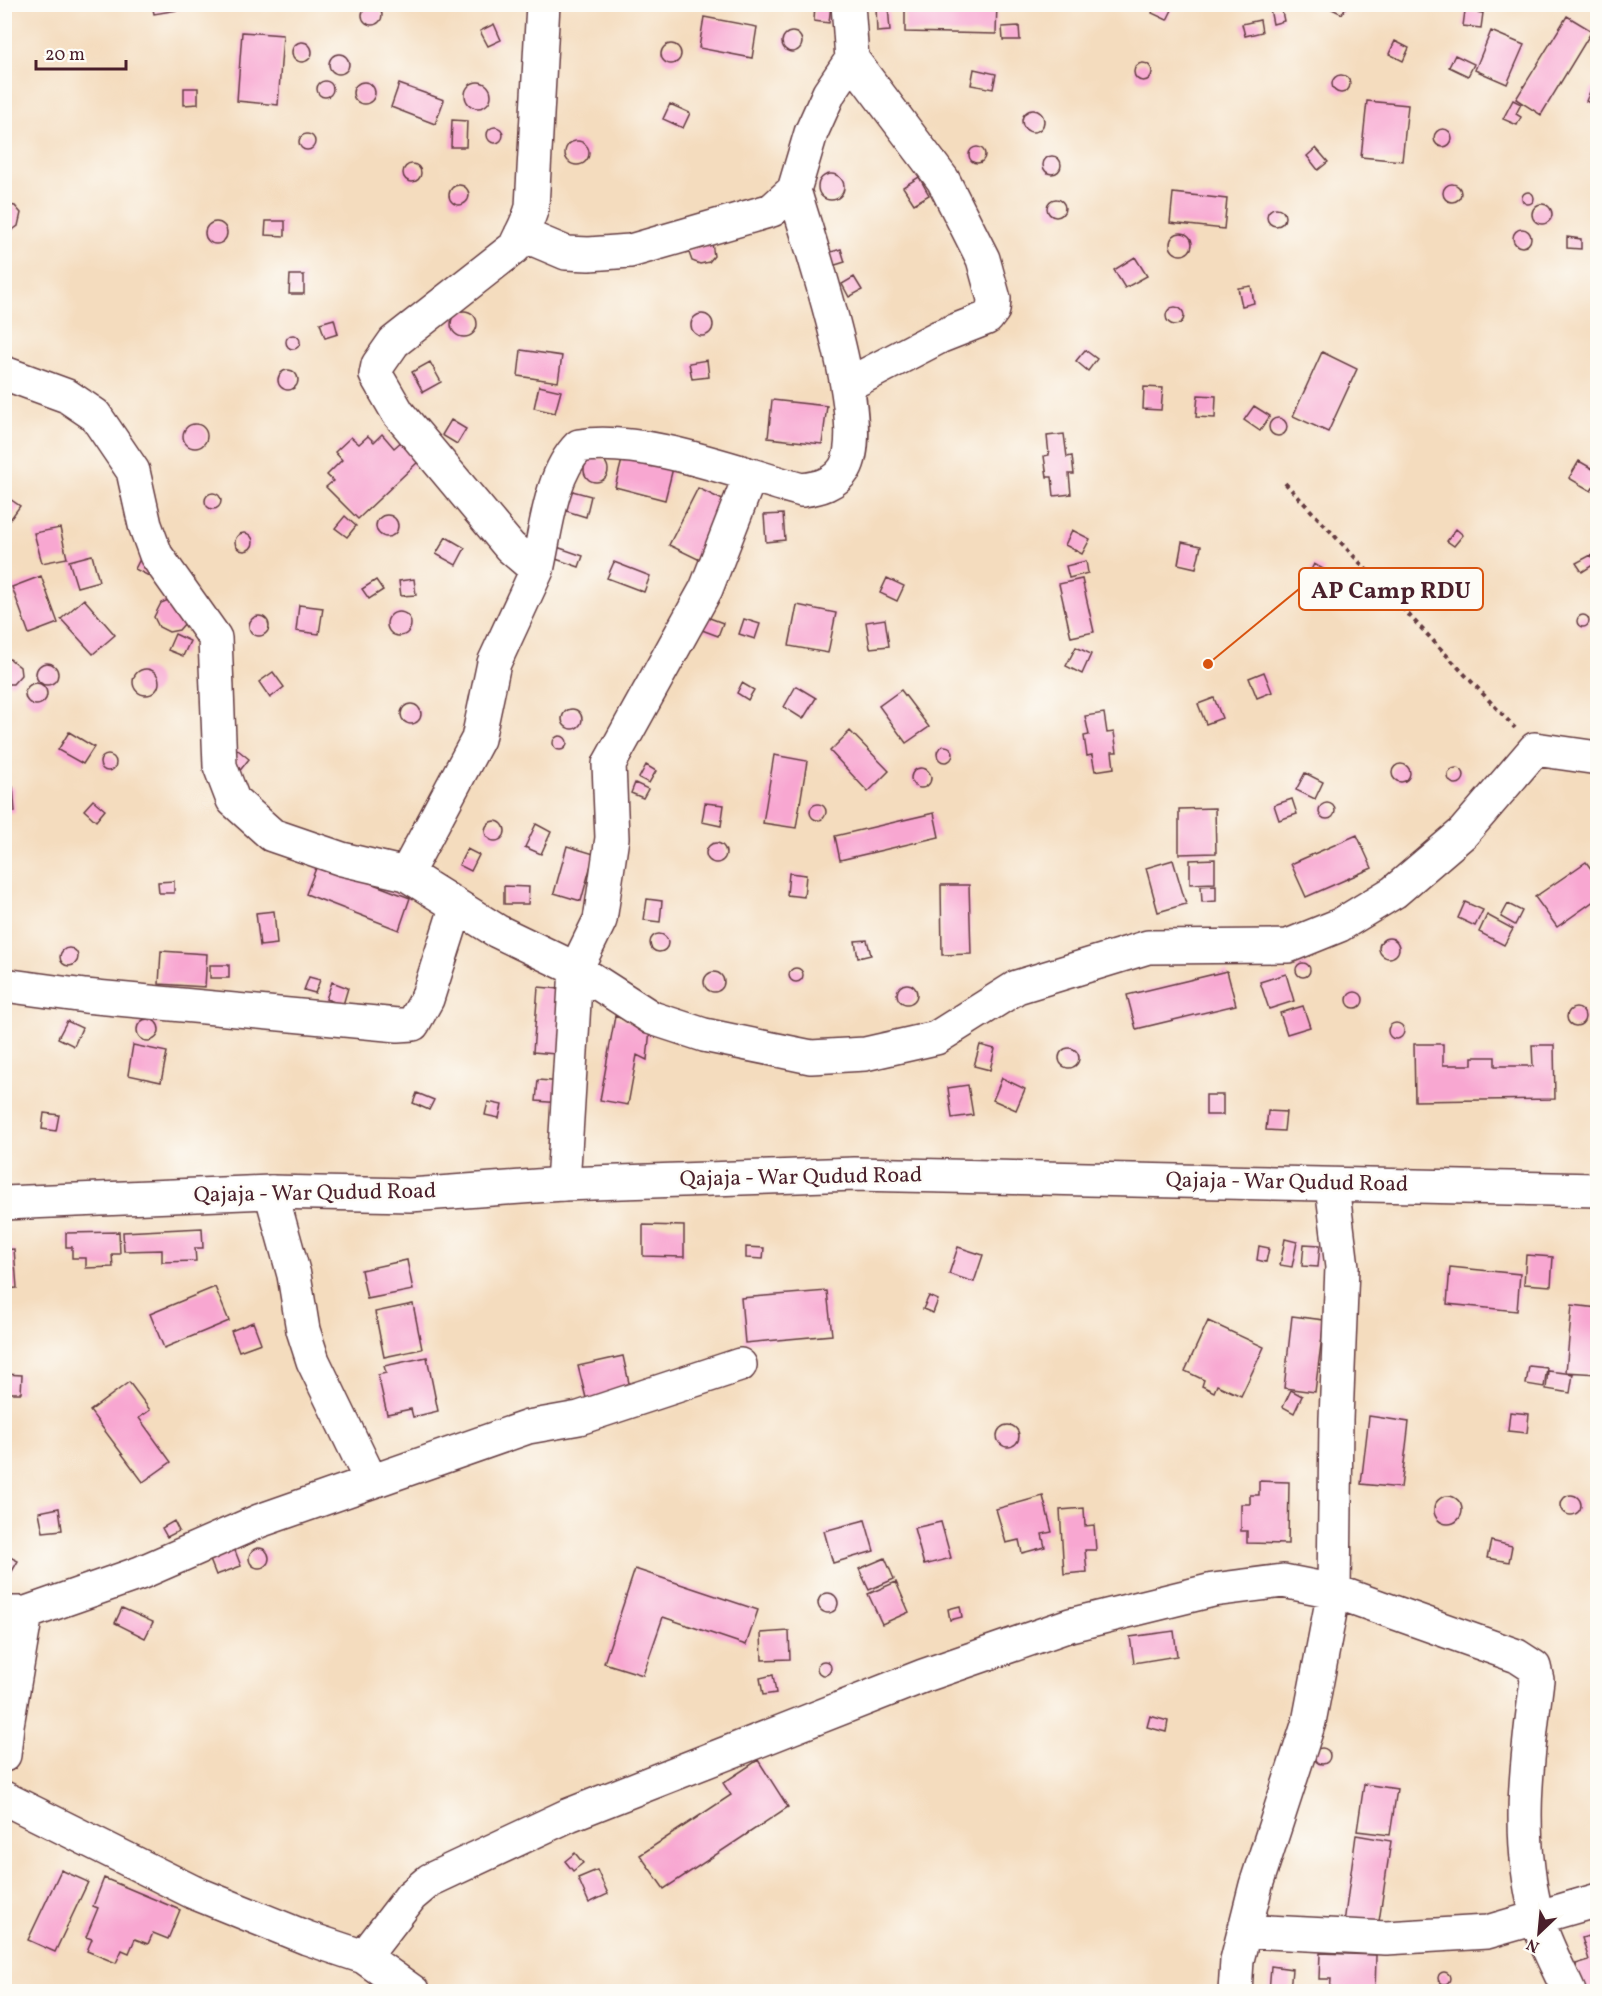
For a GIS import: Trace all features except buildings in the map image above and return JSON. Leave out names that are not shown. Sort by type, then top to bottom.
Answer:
[{"type":"street","points":[[537,570],[510,547],[412,430],[392,404],[376,375],[378,365],[394,342],[514,247],[526,229],[532,207],[543,4]]},
{"type":"street","points":[[848,4],[852,59],[943,180],[983,259],[994,299],[993,310],[987,318],[939,337],[848,385]]},
{"type":"street","points":[[521,234],[566,252],[589,254],[630,251],[772,210],[794,190],[811,133],[829,93],[852,59]]},
{"type":"street","points":[[406,874],[477,740],[494,663],[537,570],[556,490],[565,466],[579,446],[614,445],[686,456],[802,490],[819,488],[832,482],[845,468],[852,447],[848,385],[794,190]]},
{"type":"street","points":[[4,373],[67,396],[95,416],[133,471],[145,525],[156,555],[215,639],[220,765],[233,800],[272,835],[342,859],[406,874],[456,908],[496,931],[576,969],[652,1018],[704,1035],[811,1057],[865,1054],[936,1038],[1017,987],[1148,947],[1288,946],[1340,925],[1394,892],[1462,833],[1535,749],[1598,758]]},
{"type":"street","points":[[563,1184],[576,969],[600,920],[612,838],[609,764],[706,589],[750,476]]},
{"type":"street","points":[[4,985],[235,1011],[398,1025],[413,1024],[427,999],[456,908]]},
{"type":"street","name":"Qajaja - War Qudud Road","points":[[4,1203],[271,1192],[410,1195],[563,1184],[855,1174],[1598,1190]]},
{"type":"street","points":[[1235,1992],[1237,1960],[1256,1885],[1309,1722],[1334,1591],[1336,1419],[1342,1268],[1332,1185]]},
{"type":"street","points":[[271,1192],[294,1275],[303,1330],[313,1361],[371,1481]]},
{"type":"street","points":[[4,1755],[15,1613],[140,1573],[259,1521],[528,1427],[579,1418],[740,1365]]},
{"type":"street","points":[[364,1957],[411,1896],[430,1880],[569,1815],[923,1676],[1070,1625],[1213,1590],[1283,1581],[1334,1591],[1516,1656],[1534,1667],[1537,1680],[1524,1802],[1525,1863],[1537,1918],[1569,1992]]},
{"type":"street","points":[[4,1798],[193,1892],[307,1938],[364,1957],[413,1992]]},
{"type":"street","points":[[1246,1931],[1386,1938],[1487,1932],[1598,1900]]},
{"type":"path","points":[[1285,483],[1535,749]]},
{"type":"place","name":"AP Camp RDU","points":[[1208,664]]}]
